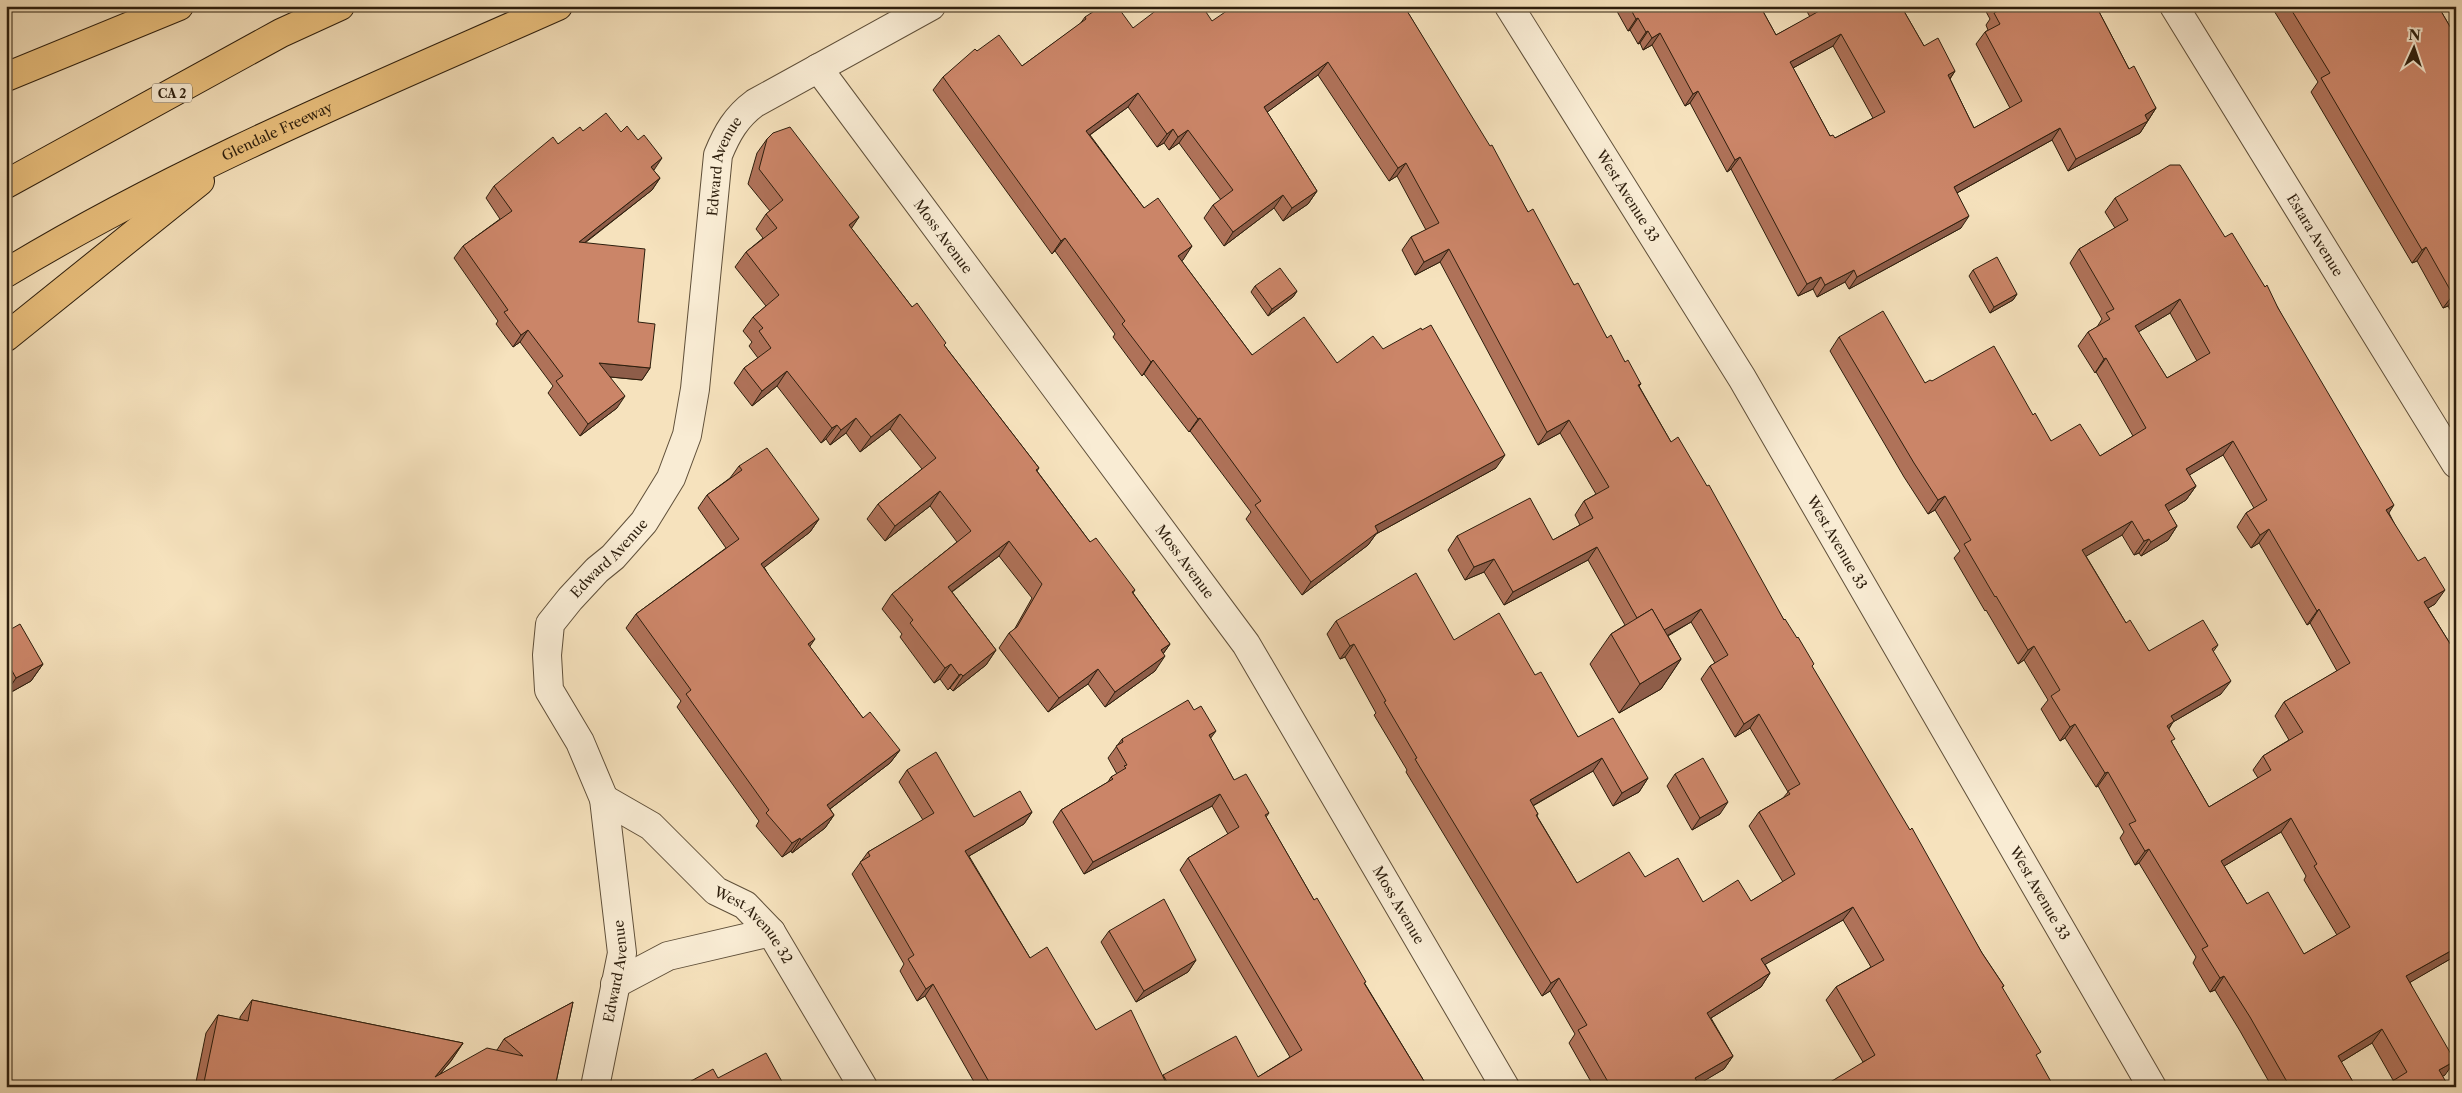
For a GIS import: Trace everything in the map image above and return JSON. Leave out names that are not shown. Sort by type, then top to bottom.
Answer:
[{"type":"highway","points":[[6,77],[179,6]]},
{"type":"highway","name":"CA 2","points":[[6,184],[282,33],[340,6]]},
{"type":"highway","name":"Glendale Freeway","points":[[6,273],[51,247],[248,143],[558,6]]},
{"type":"highway","points":[[6,337],[248,143]]},
{"type":"street","name":"Edward Avenue","points":[[595,1087],[622,953],[604,799],[580,742],[549,690],[548,655],[550,624],[570,598],[597,570],[614,557],[644,522],[671,478],[684,444],[695,389],[718,155],[727,131],[743,112],[755,103],[931,6]]},
{"type":"street","name":"West Avenue 33","points":[[1508,6],[1742,378],[2152,1087]]},
{"type":"street","name":"Estara Avenue","points":[[2174,6],[2456,464]]},
{"type":"street","name":"Moss Avenue","points":[[818,68],[1246,644],[1505,1087]]},
{"type":"street","name":"West Avenue 32","points":[[604,799],[651,826],[716,891],[745,905],[770,932],[863,1087]]},
{"type":"street","points":[[615,984],[668,956],[770,932]]},
{"type":"building","points":[[1102,6],[1117,6],[1133,28],[1162,6],[1202,6],[1212,21],[1234,6],[1404,6],[1490,146],[1492,145],[1528,212],[1533,209],[1574,285],[1578,283],[1607,338],[1611,335],[1625,362],[1628,360],[1641,384],[1638,385],[1671,442],[1678,437],[1707,486],[1709,485],[1784,620],[1798,637],[1814,664],[1812,666],[1910,830],[1912,828],[1982,953],[2004,986],[2002,987],[2041,1052],[2036,1055],[2054,1087],[1822,1087],[1875,1055],[1836,987],[1884,960],[1853,907],[1761,959],[1770,973],[1707,1013],[1733,1056],[1695,1078],[1700,1087],[1611,1087],[1578,1030],[1587,1025],[1559,978],[1551,983],[1415,759],[1417,758],[1384,702],[1386,701],[1354,644],[1350,646],[1336,621],[1416,573],[1454,640],[1499,613],[1535,675],[1541,672],[1578,737],[1613,718],[1648,778],[1622,793],[1602,758],[1530,800],[1538,814],[1536,815],[1577,883],[1629,852],[1645,877],[1678,858],[1703,902],[1738,880],[1751,901],[1795,874],[1759,812],[1790,794],[1788,791],[1800,784],[1759,714],[1744,724],[1710,666],[1728,655],[1701,609],[1664,630],[1652,609],[1637,618],[1597,547],[1513,592],[1494,559],[1474,567],[1457,536],[1530,498],[1553,540],[1593,518],[1584,501],[1609,487],[1569,420],[1547,432],[1449,249],[1424,262],[1411,237],[1439,223],[1406,163],[1398,168],[1328,62],[1264,107],[1317,191],[1292,208],[1283,195],[1233,232],[1213,205],[1233,190],[1188,130],[1178,137],[1173,129],[1167,134],[1138,93],[1086,131],[1144,208],[1158,198],[1192,246],[1178,256],[1252,355],[1304,317],[1337,363],[1373,336],[1383,349],[1421,328],[1422,330],[1431,325],[1505,455],[1375,526],[1378,532],[1311,582],[1255,505],[1261,501],[1200,418],[1198,419],[1153,360],[1151,362],[1122,324],[1125,321],[1065,238],[1061,241],[943,77],[975,49],[977,51],[999,35],[1022,66]]},
{"type":"building","points":[[1629,6],[1760,6],[1776,35],[1821,10],[1819,6],[1901,6],[1924,46],[1938,38],[1955,71],[1948,75],[1974,128],[2022,101],[1985,32],[2000,24],[1994,13],[2000,10],[1998,6],[2096,6],[2129,69],[2134,66],[2156,108],[2145,115],[2148,121],[2076,159],[2060,128],[1954,187],[1969,216],[1857,277],[1854,270],[1825,285],[1821,277],[1807,284],[1740,157],[1735,160],[1698,91],[1693,94],[1660,33],[1652,38],[1638,18],[1636,19]],"holes":[[[1841,34],[1885,112],[1835,138],[1833,135],[1830,136],[1790,62]]]},
{"type":"building","points":[[2289,6],[2438,6],[2456,37],[2456,68],[2453,69],[2456,73],[2456,293],[2453,295],[2426,247],[2422,250],[2321,78],[2330,73]]},
{"type":"building","points":[[606,113],[621,132],[627,126],[638,140],[644,135],[662,158],[651,167],[660,178],[579,242],[645,249],[638,322],[655,324],[650,368],[599,363],[625,396],[588,424],[556,381],[563,376],[528,330],[521,335],[504,312],[508,310],[463,246],[512,211],[494,186],[553,137],[558,144],[580,127],[583,131]]},
{"type":"building","points":[[790,127],[859,217],[849,225],[912,307],[917,303],[946,343],[944,345],[1039,468],[1036,470],[1090,542],[1096,538],[1135,590],[1132,592],[1170,644],[1161,650],[1165,656],[1115,692],[1098,669],[1059,698],[1009,633],[1017,627],[1042,584],[1009,541],[948,587],[996,650],[963,676],[959,675],[951,664],[945,668],[910,623],[913,620],[892,594],[971,531],[940,491],[895,526],[878,504],[936,458],[900,414],[871,437],[856,418],[841,430],[837,425],[832,428],[787,371],[762,391],[744,368],[771,348],[759,331],[763,328],[753,317],[779,295],[746,252],[777,228],[766,214],[783,200],[759,169],[767,139],[773,133]]},
{"type":"building","points":[[2170,165],[2180,165],[2225,237],[2232,233],[2265,287],[2267,285],[2278,308],[2394,505],[2386,510],[2418,561],[2425,557],[2445,590],[2424,602],[2454,650],[2456,649],[2456,948],[2406,976],[2455,1061],[2439,1070],[2449,1087],[2383,1087],[2407,1072],[2382,1029],[2338,1056],[2356,1087],[2290,1087],[2224,976],[2220,978],[2202,949],[2208,946],[2149,849],[2145,851],[2129,824],[2136,821],[2108,772],[2105,773],[2075,724],[2070,727],[2051,696],[2060,690],[2034,646],[2028,650],[1995,597],[1964,544],[1971,540],[1945,496],[1938,500],[1839,337],[1883,311],[1925,383],[1930,380],[1932,381],[1994,346],[2033,415],[2035,413],[2051,441],[2080,424],[2100,456],[2146,428],[2106,358],[2104,359],[2088,332],[2110,319],[2106,313],[2114,309],[2079,249],[2128,220],[2115,198]],"holes":[[[2180,299],[2210,353],[2167,378],[2135,326]],[[2233,441],[2267,500],[2246,513],[2260,535],[2269,529],[2350,663],[2284,702],[2303,732],[2263,756],[2271,770],[2209,807],[2171,741],[2175,739],[2167,726],[2174,721],[2171,716],[2231,681],[2212,649],[2218,645],[2203,620],[2149,651],[2130,620],[2126,623],[2082,550],[2132,521],[2144,541],[2149,539],[2151,542],[2177,526],[2165,505],[2196,486],[2186,469]],[[2291,818],[2317,864],[2314,866],[2350,927],[2304,954],[2268,892],[2247,904],[2221,861]]]},
{"type":"building","points":[[1997,257],[2017,294],[1994,307],[1973,270]]},
{"type":"building","points":[[1280,268],[1297,291],[1272,309],[1255,286]]},
{"type":"building","points":[[767,448],[819,519],[761,564],[815,639],[808,644],[863,718],[870,712],[900,750],[827,805],[834,815],[801,840],[800,838],[792,843],[766,813],[769,810],[686,694],[691,690],[636,614],[739,539],[707,495],[742,470],[739,466]]},
{"type":"building","points":[[1652,609],[1681,659],[1640,684],[1611,634]]},
{"type":"building","points":[[20,624],[43,664],[16,678],[6,660],[6,632]]},
{"type":"building","points":[[1188,700],[1194,710],[1201,706],[1216,731],[1209,735],[1234,780],[1246,774],[1269,813],[1265,815],[1314,900],[1317,898],[1366,982],[1364,983],[1424,1081],[1422,1083],[1424,1087],[1170,1087],[1163,1075],[1236,1036],[1258,1077],[1302,1050],[1188,858],[1239,827],[1220,794],[1093,862],[1061,810],[1113,779],[1111,777],[1126,768],[1124,766],[1127,765],[1116,746],[1123,742],[1122,739]]},
{"type":"building","points":[[936,752],[974,817],[1020,791],[1032,812],[965,851],[1030,958],[1047,947],[1096,1030],[1131,1010],[1167,1085],[1164,1087],[992,1087],[933,984],[926,989],[908,959],[914,955],[860,862],[870,856],[868,852],[934,813],[907,770]]},
{"type":"building","points":[[1703,758],[1728,802],[1700,818],[1675,774]]},
{"type":"building","points":[[1164,899],[1196,960],[1144,991],[1109,931]]},
{"type":"building","points":[[252,1000],[463,1043],[435,1077],[487,1048],[523,1056],[504,1039],[573,1002],[555,1087],[203,1087],[218,1015],[248,1021]]},
{"type":"building","points":[[766,1053],[785,1087],[682,1086],[713,1069],[718,1078]]}]
